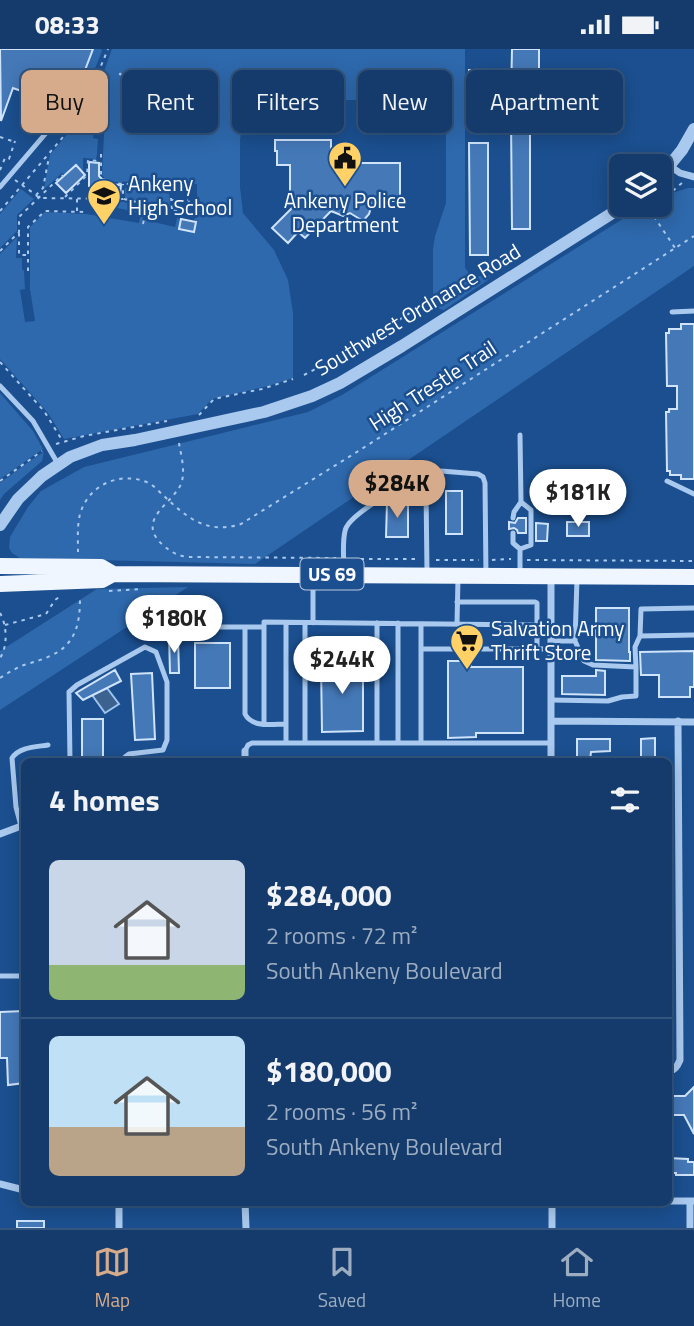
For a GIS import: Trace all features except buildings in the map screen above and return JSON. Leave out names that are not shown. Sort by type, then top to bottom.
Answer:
[{"type":"main road","name":"US 69","points":[[0,566],[101,567],[113,574]]},
{"type":"main road","name":"US 69","points":[[0,584],[102,580],[113,574],[313,574],[344,567],[427,575],[694,577]]},
{"type":"street","points":[[672,163],[694,129]]},
{"type":"street","points":[[672,167],[691,176]]},
{"type":"street","name":"Southwest Ordnance Road","points":[[0,524],[29,487],[58,464],[86,450],[264,412],[312,396],[340,383],[609,215]]},
{"type":"street","points":[[551,576],[551,758]]},
{"type":"street","points":[[551,721],[694,722]]},
{"type":"street","points":[[672,1071],[680,1060],[678,721]]},
{"type":"street","points":[[245,751],[245,758]]},
{"type":"street","points":[[0,834],[21,826]]},
{"type":"street","points":[[0,1184],[21,1189]]},
{"type":"street","points":[[672,1201],[692,1201],[690,1228]]},
{"type":"street","points":[[119,1206],[119,1228]]},
{"type":"street","points":[[246,1206],[246,1228]]},
{"type":"street","points":[[552,1206],[552,1228]]},
{"type":"lane","points":[[0,187],[46,133]]},
{"type":"lane","points":[[672,312],[694,311]]},
{"type":"lane","points":[[0,386],[33,421],[58,464]]},
{"type":"lane","points":[[513,518],[521,502],[520,435]]},
{"type":"lane","points":[[427,575],[426,488],[431,476],[441,471],[478,474],[483,477],[486,575]]},
{"type":"lane","points":[[667,481],[694,493]]},
{"type":"lane","points":[[344,567],[345,529],[348,522],[397,490]]},
{"type":"lane","points":[[520,549],[531,545],[531,510],[521,502]]},
{"type":"lane","points":[[513,533],[513,543],[520,549],[520,575]]},
{"type":"lane","points":[[313,574],[313,623]]},
{"type":"lane","points":[[457,624],[458,575]]},
{"type":"lane","points":[[577,576],[575,641],[584,661],[593,665],[636,667]]},
{"type":"lane","points":[[457,602],[537,603],[537,649]]},
{"type":"lane","points":[[551,700],[608,701],[636,697],[635,647],[640,636],[641,609],[694,608]]},
{"type":"lane","points":[[264,724],[264,622],[537,625]]},
{"type":"lane","points":[[286,622],[286,743]]},
{"type":"lane","points":[[305,623],[305,743]]},
{"type":"lane","points":[[377,623],[377,743]]},
{"type":"lane","points":[[398,624],[398,743]]},
{"type":"lane","points":[[421,624],[421,743]]},
{"type":"lane","points":[[196,627],[264,627]]},
{"type":"lane","points":[[245,627],[245,714],[248,720],[254,723],[286,724]]},
{"type":"lane","points":[[640,636],[694,635]]},
{"type":"lane","points":[[421,649],[537,649],[575,641]]},
{"type":"lane","points":[[70,758],[69,692],[145,647],[156,652],[167,682],[167,740],[163,750],[129,754],[125,758]]},
{"type":"lane","points":[[305,650],[377,650]]},
{"type":"lane","points":[[245,751],[252,743],[551,743]]},
{"type":"lane","points":[[21,820],[16,807],[12,758],[21,750],[48,745]]},
{"type":"lane","points":[[0,976],[21,976]]},
{"type":"path","points":[[99,70],[108,49]]},
{"type":"path","points":[[0,211],[65,133]]},
{"type":"path","points":[[0,137],[15,141],[9,159],[5,158],[0,170]]},
{"type":"path","points":[[101,154],[101,176],[107,183],[129,184]]},
{"type":"path","points":[[38,196],[43,188],[49,157],[47,155]]},
{"type":"path","points":[[64,198],[87,175],[88,160],[101,161]]},
{"type":"path","points":[[28,255],[19,255],[19,217],[38,196],[62,175],[63,177]]},
{"type":"path","points":[[672,192],[691,176]]},
{"type":"path","points":[[14,179],[38,196],[123,199],[189,214],[189,199],[171,200]]},
{"type":"path","points":[[170,181],[172,210]]},
{"type":"path","points":[[123,184],[123,199]]},
{"type":"path","points":[[77,198],[77,212]]},
{"type":"path","points":[[143,224],[147,205]]},
{"type":"path","points":[[28,271],[28,227],[45,211],[86,212]]},
{"type":"path","points":[[654,217],[675,248]]},
{"type":"path","points":[[0,251],[19,232]]},
{"type":"path","name":"High Trestle Trail","points":[[78,552],[80,513],[92,493],[112,481],[134,478],[151,484],[192,519],[204,525],[228,528],[241,524],[694,236]]},
{"type":"path","points":[[304,375],[350,351],[465,278]]},
{"type":"path","points":[[0,362],[44,411],[63,441]]},
{"type":"path","points":[[195,416],[214,399],[293,379]]},
{"type":"path","points":[[54,445],[63,441],[171,421]]},
{"type":"path","points":[[178,435],[182,481],[156,516],[154,530],[160,543],[177,555],[344,567]]},
{"type":"path","points":[[0,481],[43,450]]},
{"type":"path","points":[[105,591],[143,589]]},
{"type":"path","points":[[5,625],[46,614],[55,600],[65,593]]},
{"type":"path","points":[[0,678],[17,668],[52,656],[70,643],[79,622],[80,598]]},
{"type":"path","points":[[0,613],[5,625],[4,647],[0,657]]},
{"type":"shaded area","points":[[93,49],[101,49],[94,70],[85,70]]},
{"type":"shaded area","name":"Ankeny High School","points":[[112,49],[465,49],[465,268],[472,277],[490,277],[444,310],[435,305],[436,297],[466,277],[433,296],[433,249],[446,203],[446,133],[452,133],[452,70],[358,70],[358,100],[344,100],[344,70],[232,70],[232,133],[241,133],[240,187],[243,213],[274,250],[288,280],[293,313],[293,378],[212,399],[198,414],[64,439],[48,413],[0,359],[0,254],[17,237],[16,258],[22,258],[24,271],[25,289],[20,290],[25,322],[35,321],[30,289],[30,227],[45,212],[86,214],[139,223],[141,213],[108,206],[109,202],[124,202],[144,207],[142,224],[145,220],[175,227],[177,218],[181,219],[179,229],[194,232],[194,221],[197,218],[197,184],[172,185],[171,181],[108,182],[102,175],[104,133],[108,133],[108,70],[104,70]]},
{"type":"shaded area","name":"Ankeny High School","points":[[68,133],[93,133],[93,138],[98,139],[96,159],[83,158],[83,173],[75,165],[44,189],[50,155]]},
{"type":"shaded area","points":[[144,187],[145,193],[169,192],[170,206],[125,198],[125,188]]},
{"type":"shaded area","points":[[694,188],[694,266],[255,564],[20,558],[9,548],[10,537],[41,491],[84,467],[308,412],[342,395],[626,217],[672,217],[672,193]]},
{"type":"shaded area","points":[[21,189],[34,199],[17,215],[17,231],[0,248],[0,214]]},
{"type":"shaded area","points":[[0,393],[33,431],[43,449],[0,479]]},
{"type":"shaded area","points":[[44,452],[42,461],[0,500],[0,483]]},
{"type":"shaded area","points":[[188,587],[0,710],[0,651],[97,589]]},
{"type":"shaded area","points":[[107,688],[119,704],[105,713],[92,695]]},
{"type":"place","name":"Ankeny Police Department","points":[[345,188]]},
{"type":"place","name":"Ankeny High School","points":[[104,226]]},
{"type":"place","name":"Salvation Army Thrift Store","points":[[467,671]]}]
